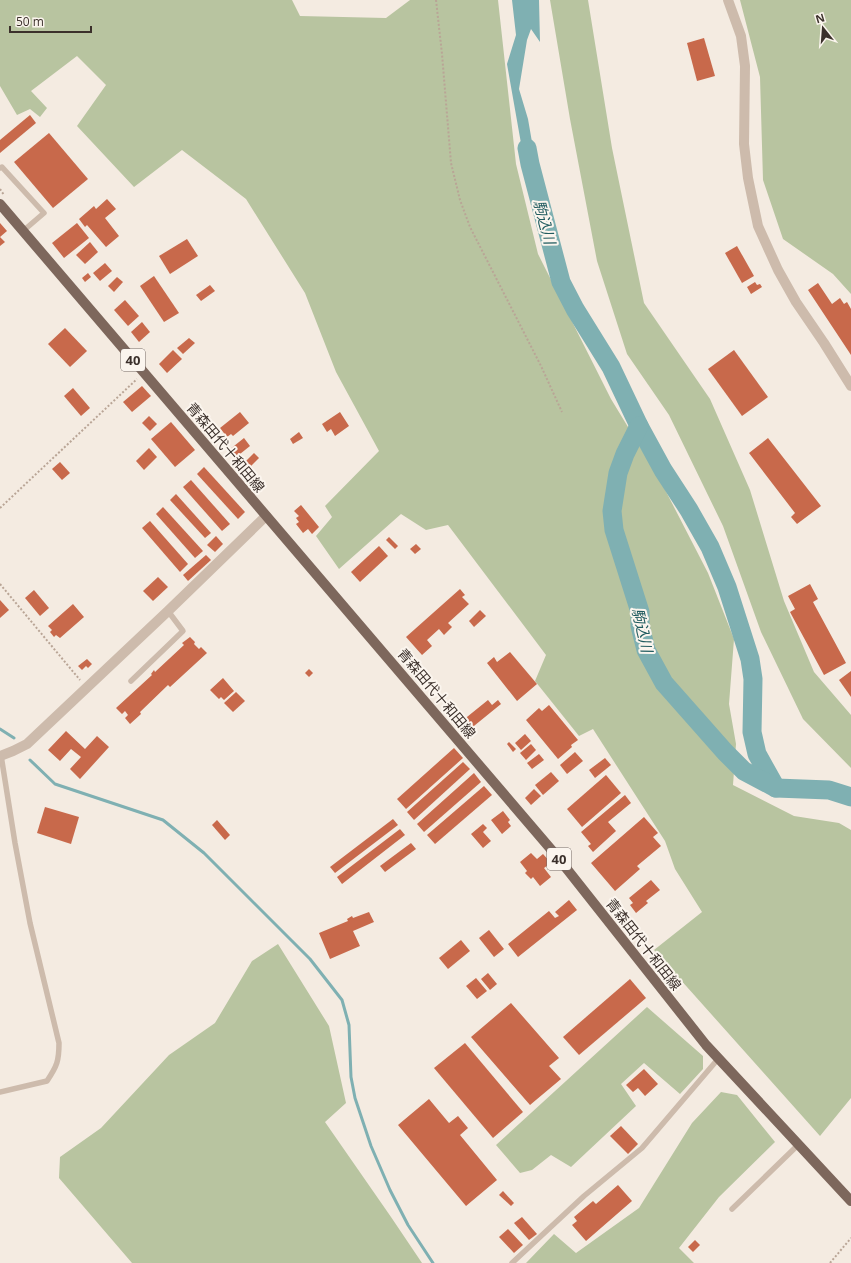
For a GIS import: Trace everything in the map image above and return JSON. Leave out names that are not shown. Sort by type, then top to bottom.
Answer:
[{"type":"main road","name":"青森田代十和田線","points":[[0,204],[555,854],[718,1059],[851,1201]]},
{"type":"street","points":[[728,0],[741,36],[745,66],[744,144],[748,178],[758,226],[778,270],[796,302],[851,386]]},
{"type":"street","points":[[1,755],[27,744],[266,516]]},
{"type":"lane","points":[[0,168],[2,167],[44,213],[23,231]]},
{"type":"lane","points":[[131,681],[183,631],[168,611]]},
{"type":"lane","points":[[0,1092],[47,1081],[59,1059],[59,1043],[30,923],[1,755]]},
{"type":"lane","points":[[512,1263],[584,1196],[642,1148],[718,1059]]},
{"type":"lane","points":[[732,1209],[798,1145]]},
{"type":"path","points":[[436,0],[451,163],[460,200],[470,227],[541,366],[562,412]]},
{"type":"path","points":[[0,508],[144,372]]},
{"type":"path","points":[[0,584],[86,688]]},
{"type":"path","points":[[830,1263],[851,1238]]},
{"type":"green space","points":[[0,0],[292,0],[300,16],[386,18],[410,0],[498,0],[516,164],[538,254],[611,399],[659,478],[708,573],[734,639],[729,704],[736,744],[733,785],[794,816],[839,823],[851,830],[851,1098],[820,1136],[654,950],[702,912],[675,869],[665,841],[593,729],[579,736],[535,681],[546,655],[448,525],[426,530],[401,514],[339,569],[316,536],[332,517],[325,506],[379,451],[336,372],[305,293],[246,199],[182,150],[134,187],[77,126],[106,85],[77,56],[31,91],[47,108],[40,117],[30,109],[17,115],[0,86]]},
{"type":"green space","points":[[550,0],[588,0],[612,148],[644,303],[710,399],[750,490],[784,601],[814,672],[851,715],[851,768],[803,719],[761,632],[723,526],[669,415],[627,354],[597,261],[570,119]]},
{"type":"green space","points":[[740,0],[851,0],[851,294],[833,274],[783,239],[763,180],[760,77]]},
{"type":"green space","points":[[278,944],[329,1026],[346,1103],[325,1122],[422,1263],[132,1263],[59,1178],[60,1157],[101,1128],[169,1055],[215,1023],[252,961]]},
{"type":"green space","points":[[647,1007],[703,1056],[703,1069],[680,1094],[644,1063],[621,1084],[636,1106],[571,1167],[551,1155],[532,1170],[520,1173],[496,1145]]},
{"type":"green space","points":[[721,1092],[737,1095],[775,1142],[719,1197],[679,1248],[694,1263],[526,1263],[554,1234],[576,1253],[639,1208],[692,1123]]},
{"type":"water","points":[[512,0],[539,0],[540,42],[531,29],[527,40],[519,89],[528,119],[533,148],[532,188],[522,149],[507,64],[516,35]]},
{"type":"building","points":[[704,38],[715,76],[697,81],[687,43]]},
{"type":"building","points":[[30,115],[36,123],[0,153],[0,140]]},
{"type":"building","points":[[49,133],[88,179],[53,208],[14,162]]},
{"type":"building","points":[[107,199],[116,209],[105,218],[119,236],[106,247],[87,225],[85,227],[79,219],[94,206],[96,209]]},
{"type":"building","points":[[0,223],[7,231],[0,237]]},
{"type":"building","points":[[77,223],[89,238],[64,258],[52,243]]},
{"type":"building","points":[[0,237],[5,242],[0,246]]},
{"type":"building","points":[[187,239],[198,256],[170,274],[159,256]]},
{"type":"building","points":[[90,242],[98,252],[85,264],[76,255]]},
{"type":"building","points":[[737,246],[754,276],[742,283],[725,253]]},
{"type":"building","points":[[105,263],[112,271],[100,281],[93,273]]},
{"type":"building","points":[[88,273],[91,277],[85,282],[82,278]]},
{"type":"building","points":[[154,276],[179,313],[164,322],[140,286]]},
{"type":"building","points":[[117,277],[123,282],[114,292],[108,286]]},
{"type":"building","points":[[755,282],[757,285],[760,284],[762,287],[751,294],[747,287]]},
{"type":"building","points":[[818,283],[832,304],[840,298],[844,304],[847,302],[851,309],[851,355],[808,290]]},
{"type":"building","points":[[210,285],[215,291],[201,301],[196,295]]},
{"type":"building","points":[[125,300],[139,316],[128,326],[114,310]]},
{"type":"building","points":[[142,322],[150,332],[139,342],[131,332]]},
{"type":"building","points":[[65,328],[87,351],[70,367],[48,344]]},
{"type":"building","points":[[189,338],[195,343],[183,354],[177,348]]},
{"type":"building","points":[[173,350],[182,359],[167,373],[159,364]]},
{"type":"building","points":[[734,350],[768,397],[742,416],[708,369]]},
{"type":"building","points":[[142,386],[151,396],[132,412],[123,402]]},
{"type":"building","points":[[73,388],[90,408],[81,416],[64,396]]},
{"type":"building","points":[[240,412],[249,423],[233,436],[231,434],[227,437],[220,428]]},
{"type":"building","points":[[340,412],[349,426],[335,436],[331,429],[327,432],[322,424]]},
{"type":"building","points":[[149,416],[157,424],[150,431],[142,423]]},
{"type":"building","points":[[171,422],[195,450],[175,467],[151,439]]},
{"type":"building","points":[[299,432],[303,438],[293,444],[290,439]]},
{"type":"building","points":[[244,438],[250,446],[235,458],[229,450]]},
{"type":"building","points":[[768,438],[821,506],[797,524],[791,517],[795,513],[749,453]]},
{"type":"building","points":[[149,448],[157,457],[144,470],[136,461]]},
{"type":"building","points":[[254,453],[259,458],[250,467],[245,462]]},
{"type":"building","points":[[60,462],[70,473],[62,480],[52,469]]},
{"type":"building","points":[[204,467],[245,512],[238,519],[197,474]]},
{"type":"building","points":[[191,480],[230,524],[222,531],[183,487]]},
{"type":"building","points":[[176,494],[211,533],[205,538],[170,500]]},
{"type":"building","points":[[301,505],[319,527],[312,534],[308,529],[303,533],[296,524],[299,522],[296,518],[299,516],[294,511]]},
{"type":"building","points":[[163,507],[203,551],[195,558],[156,514]]},
{"type":"building","points":[[150,521],[188,564],[180,572],[142,528]]},
{"type":"building","points":[[216,536],[223,544],[215,552],[207,545]]},
{"type":"building","points":[[389,537],[398,546],[395,549],[386,540]]},
{"type":"building","points":[[416,544],[421,549],[415,554],[410,549]]},
{"type":"building","points":[[379,546],[388,556],[360,582],[351,572]]},
{"type":"building","points":[[206,555],[211,560],[188,581],[183,575]]},
{"type":"building","points":[[158,577],[168,587],[153,601],[143,591]]},
{"type":"building","points":[[810,584],[818,599],[813,602],[846,663],[824,675],[790,612],[795,609],[788,596]]},
{"type":"building","points":[[460,589],[465,595],[462,597],[469,604],[448,623],[452,627],[444,635],[439,629],[427,640],[432,646],[422,655],[406,637]]},
{"type":"building","points":[[34,590],[49,608],[40,616],[25,598]]},
{"type":"building","points":[[0,600],[9,610],[0,618]]},
{"type":"building","points":[[73,604],[84,617],[60,638],[56,635],[54,637],[50,632],[52,630],[48,626]]},
{"type":"building","points":[[480,610],[486,616],[474,627],[469,621]]},
{"type":"building","points":[[190,637],[199,649],[201,647],[207,653],[170,687],[168,685],[140,712],[141,714],[130,724],[125,718],[128,715],[125,711],[122,714],[116,708],[152,675],[151,674],[154,670],[155,672],[184,645],[182,643]]},
{"type":"building","points":[[510,652],[537,684],[517,701],[487,663],[494,657],[497,662]]},
{"type":"building","points":[[87,659],[92,664],[88,668],[86,666],[82,670],[78,666]]},
{"type":"building","points":[[309,669],[313,673],[309,677],[305,673]]},
{"type":"building","points":[[851,671],[851,697],[839,680]]},
{"type":"building","points":[[223,678],[234,691],[224,700],[221,697],[219,699],[210,690]]},
{"type":"building","points":[[236,692],[245,701],[233,712],[224,703]]},
{"type":"building","points":[[488,700],[492,705],[498,700],[501,704],[469,730],[462,721]]},
{"type":"building","points":[[549,705],[578,740],[558,759],[526,720],[539,708],[542,711]]},
{"type":"building","points":[[66,731],[85,749],[97,736],[109,747],[80,779],[70,769],[81,757],[71,749],[60,761],[48,750]]},
{"type":"building","points":[[525,734],[531,741],[521,750],[515,743]]},
{"type":"building","points":[[509,742],[516,749],[513,752],[507,744]]},
{"type":"building","points":[[531,744],[536,750],[526,760],[520,753]]},
{"type":"building","points":[[454,748],[463,758],[406,809],[397,799]]},
{"type":"building","points":[[575,752],[583,761],[567,774],[560,765]]},
{"type":"building","points":[[539,754],[544,760],[532,769],[527,763]]},
{"type":"building","points":[[605,758],[611,765],[595,778],[589,770]]},
{"type":"building","points":[[463,762],[470,769],[414,820],[407,812]]},
{"type":"building","points":[[551,772],[559,781],[543,795],[535,785]]},
{"type":"building","points":[[474,773],[481,782],[424,832],[417,824]]},
{"type":"building","points":[[606,775],[621,793],[582,827],[567,809]]},
{"type":"building","points":[[484,786],[492,795],[435,844],[427,835]]},
{"type":"building","points":[[534,789],[541,796],[531,805],[525,798]]},
{"type":"building","points":[[625,795],[631,803],[608,822],[616,831],[593,852],[588,846],[591,844],[581,832]]},
{"type":"building","points":[[45,807],[79,817],[71,844],[37,833]]},
{"type":"building","points":[[503,811],[510,820],[508,822],[511,826],[502,834],[491,820]]},
{"type":"building","points":[[644,817],[658,833],[653,837],[661,846],[637,866],[640,869],[615,891],[591,863]]},
{"type":"building","points":[[393,819],[398,825],[335,873],[330,867]]},
{"type":"building","points":[[217,820],[230,835],[225,840],[212,825]]},
{"type":"building","points":[[483,824],[487,828],[483,832],[491,841],[483,848],[471,834]]},
{"type":"building","points":[[400,829],[405,835],[342,884],[337,877]]},
{"type":"building","points":[[411,843],[416,849],[385,872],[380,866]]},
{"type":"building","points":[[531,853],[537,859],[543,854],[551,863],[544,868],[551,877],[540,886],[533,877],[531,879],[525,873],[527,871],[520,862]]},
{"type":"building","points":[[651,880],[660,890],[646,901],[648,903],[636,913],[630,905],[633,903],[629,898]]},
{"type":"building","points":[[569,900],[577,910],[518,957],[508,944],[549,911],[555,918],[559,916],[555,912]]},
{"type":"building","points":[[369,912],[374,922],[353,931],[360,946],[330,959],[319,933],[348,921],[347,919],[352,916],[353,918]]},
{"type":"building","points":[[489,930],[504,949],[494,957],[479,938]]},
{"type":"building","points":[[461,940],[470,951],[448,969],[439,958]]},
{"type":"building","points":[[488,973],[497,984],[490,990],[481,979]]},
{"type":"building","points":[[476,978],[487,991],[477,999],[466,986]]},
{"type":"building","points":[[630,979],[646,998],[579,1055],[563,1037]]},
{"type":"building","points":[[511,1003],[559,1058],[549,1066],[561,1079],[530,1105],[471,1037]]},
{"type":"building","points":[[465,1043],[523,1112],[493,1138],[434,1068]]},
{"type":"building","points":[[644,1069],[658,1084],[645,1096],[638,1088],[633,1092],[626,1085]]},
{"type":"building","points":[[429,1099],[449,1123],[458,1116],[468,1128],[460,1135],[497,1180],[466,1206],[398,1125]]},
{"type":"building","points":[[621,1126],[638,1144],[628,1154],[610,1136]]},
{"type":"building","points":[[618,1185],[632,1201],[586,1241],[572,1225],[577,1221],[574,1217],[593,1201],[596,1204]]},
{"type":"building","points":[[503,1191],[514,1203],[511,1206],[499,1195]]},
{"type":"building","points":[[522,1217],[537,1234],[529,1240],[514,1223]]},
{"type":"building","points":[[508,1229],[523,1245],[514,1253],[499,1237]]},
{"type":"building","points":[[695,1240],[700,1245],[693,1252],[688,1247]]},
{"type":"waterway","name":"駒込川","points":[[527,148],[561,282],[575,309],[611,367],[639,426],[663,470],[689,510],[710,547],[727,587],[750,659],[753,679],[752,732],[757,754],[776,788]]},
{"type":"waterway","name":"駒込川","points":[[639,426],[625,454],[618,473],[612,511],[614,530],[640,612],[640,626],[646,650],[664,683],[725,752],[744,771],[776,788],[829,790],[851,797]]},
{"type":"waterway","points":[[0,729],[14,738]]},
{"type":"waterway","points":[[30,760],[55,784],[163,820],[204,853],[310,959],[342,1000],[349,1025],[351,1077],[355,1098],[371,1146],[390,1190],[408,1225],[433,1263]]}]
